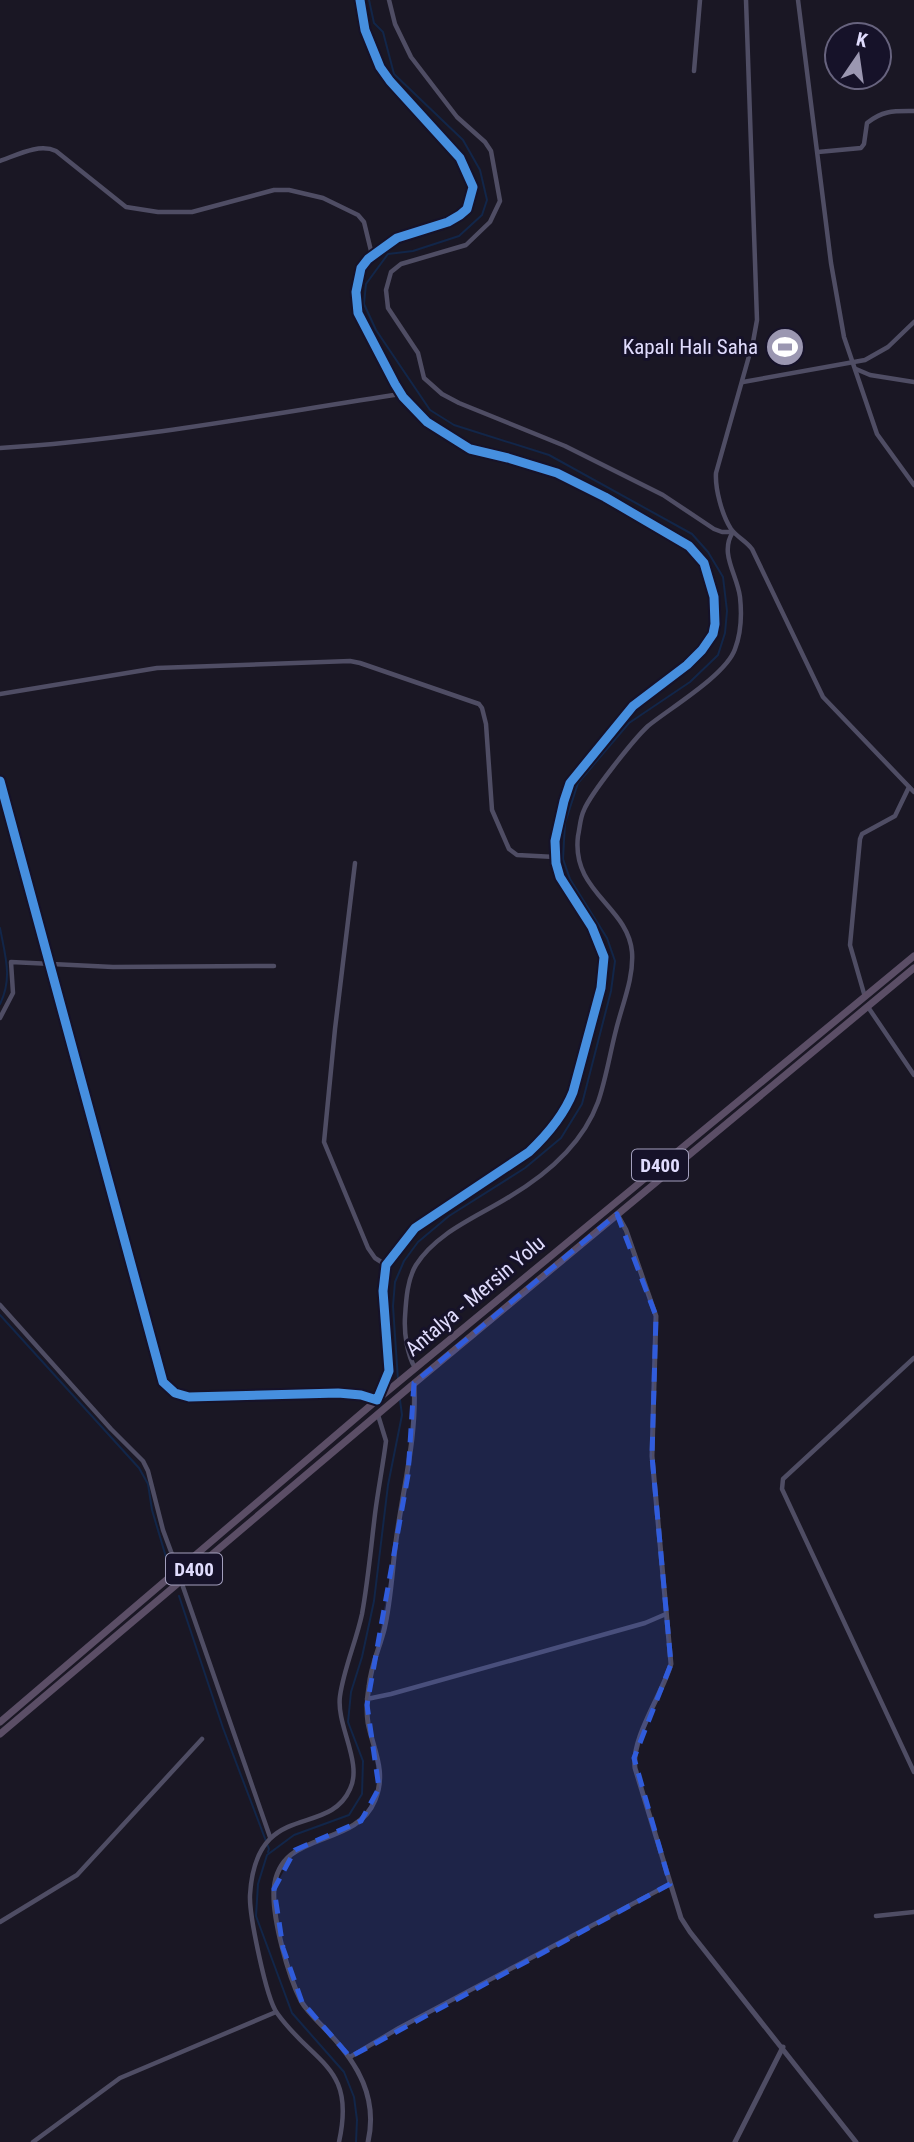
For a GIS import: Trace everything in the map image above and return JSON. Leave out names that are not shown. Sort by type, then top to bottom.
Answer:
[{"type":"highway","name":"Antalya - Mersin Yolu","points":[[0,1722],[380,1397],[914,956]]},
{"type":"highway","name":"Antalya - Mersin Yolu","points":[[0,1734],[412,1385],[914,968]]},
{"type":"street","points":[[0,781],[163,1382],[175,1393],[189,1397],[338,1393],[380,1397],[389,1371],[383,1291],[386,1265],[415,1228],[530,1152],[566,1108],[573,1091],[601,988],[604,957],[592,927],[560,877],[555,857],[557,830],[570,783],[633,706],[687,666],[709,640],[715,624],[710,577],[704,563],[689,546],[605,496],[556,473],[470,449],[428,422],[401,394],[358,313],[358,277],[368,258],[397,238],[448,222],[460,215],[467,209],[472,187],[460,158],[380,67],[365,30],[360,0]]},
{"type":"street","points":[[389,0],[390,12],[411,57],[429,84],[491,151],[500,201],[490,222],[466,244],[401,264],[391,272],[386,290],[388,308],[418,353],[424,378],[442,394],[459,403],[565,446],[663,495],[714,529],[733,532]]},
{"type":"street","points":[[694,71],[700,0]]},
{"type":"street","points":[[746,0],[757,320],[743,382],[716,473],[716,482],[727,522],[733,532],[752,549],[822,697],[914,792]]},
{"type":"street","points":[[799,0],[831,263],[844,337],[877,434],[914,485]]},
{"type":"street","points":[[818,152],[861,148],[867,123],[874,117],[885,111],[914,111]]},
{"type":"street","points":[[0,161],[40,148],[49,148],[126,207],[138,210],[203,211],[274,190],[289,190],[323,198],[359,215],[364,222],[372,255]]},
{"type":"street","points":[[743,382],[865,360],[878,354],[914,322]]},
{"type":"street","points":[[856,369],[870,375],[914,382]]},
{"type":"street","points":[[0,448],[41,446],[401,394]]},
{"type":"street","points":[[415,1368],[410,1359],[405,1324],[406,1300],[415,1267],[442,1237],[543,1173],[581,1135],[598,1102],[631,974],[632,951],[626,933],[584,876],[578,861],[577,848],[580,823],[592,796],[646,729],[722,669],[734,652],[741,621],[740,596],[726,545],[733,532]]},
{"type":"street","points":[[0,694],[157,668],[350,661],[360,663],[479,704],[486,724],[492,810],[509,849],[517,855],[555,857]]},
{"type":"street","points":[[865,997],[850,945],[860,839],[862,834],[895,816],[909,787]]},
{"type":"street","points":[[355,863],[324,1142],[368,1248],[375,1258],[386,1265]]},
{"type":"street","points":[[0,1017],[13,993],[11,962],[50,966],[274,966]]},
{"type":"street","points":[[868,1007],[914,1075]]},
{"type":"street","points":[[617,1214],[626,1230],[656,1317],[652,1456],[671,1664],[636,1745],[634,1758],[681,1918],[856,2142]]},
{"type":"street","points":[[0,1305],[111,1429],[144,1461],[163,1531],[181,1569]]},
{"type":"street","points":[[914,1358],[783,1479],[782,1489],[914,1772]]},
{"type":"street","points":[[368,2142],[372,2117],[362,2079],[350,2057],[302,2002],[276,1920],[274,1889],[278,1873],[295,1850],[342,1832],[361,1821],[374,1802],[379,1788],[378,1755],[369,1725],[367,1699],[373,1663],[384,1630],[408,1475],[415,1398],[412,1385]]},
{"type":"street","points":[[339,2142],[344,2119],[344,2102],[340,2088],[322,2061],[276,2012],[262,1971],[251,1919],[250,1897],[256,1862],[270,1837],[287,1825],[337,1807],[345,1800],[353,1782],[352,1763],[339,1699],[362,1615],[386,1441],[378,1414]]},
{"type":"street","points":[[180,1581],[270,1837]]},
{"type":"street","points":[[367,1699],[429,1684],[666,1615]]},
{"type":"street","points":[[0,1922],[77,1875],[202,1739]]},
{"type":"street","points":[[350,2057],[399,2028],[670,1884]]},
{"type":"street","points":[[876,1916],[914,1912]]},
{"type":"street","points":[[33,2142],[120,2078],[276,2012]]},
{"type":"street","points":[[735,2142],[783,2047]]},
{"type":"highlighted area","points":[[617,1214],[656,1316],[652,1456],[671,1664],[634,1758],[670,1884],[350,2057],[302,2002],[283,1948],[274,1889],[295,1850],[361,1821],[379,1788],[367,1705],[408,1475],[414,1383]]},
{"type":"green space","name":"Kapalı Halı Saha","points":[[799,337],[801,352],[771,357],[769,341]]},
{"type":"waterway","points":[[369,0],[374,23],[383,32],[394,74],[463,140],[480,170],[487,200],[482,215],[459,236],[413,251],[388,254],[366,284],[364,304],[376,330],[430,410],[454,425],[549,455],[692,534],[708,552],[723,577],[727,611],[725,633],[718,655],[690,682],[629,723],[578,783],[565,823],[563,859],[570,879],[607,938],[615,961],[611,991],[582,1104],[561,1138],[525,1168],[449,1216],[418,1242],[404,1261],[395,1282],[393,1306],[398,1380]]},
{"type":"waterway","points":[[0,928],[7,976],[0,1004]]},
{"type":"waterway","points":[[0,1315],[139,1468],[148,1484],[152,1510],[169,1567]]},
{"type":"waterway","points":[[356,2142],[354,2097],[344,2072],[292,2013],[256,1916],[258,1884],[267,1855],[294,1835],[349,1815],[362,1794],[363,1761],[348,1722],[351,1692],[374,1601],[388,1485],[402,1415],[400,1400]]},
{"type":"waterway","points":[[179,1596],[268,1852]]},
{"type":"cycle path","points":[[0,781],[163,1382],[175,1393],[189,1397],[338,1393],[377,1400],[389,1371],[383,1291],[386,1265],[415,1228],[529,1152],[555,1124],[573,1092],[601,988],[604,957],[592,927],[560,877],[556,863],[555,841],[570,783],[633,706],[687,665],[702,650],[713,634],[715,624],[714,597],[704,563],[689,546],[605,497],[557,473],[470,449],[427,422],[403,397],[395,384],[358,313],[356,292],[361,268],[368,259],[397,238],[448,222],[460,215],[467,209],[473,187],[460,158],[380,67],[365,30],[360,0]]},
{"type":"place","name":"Kapalı Halı Saha","points":[[785,347]]}]
